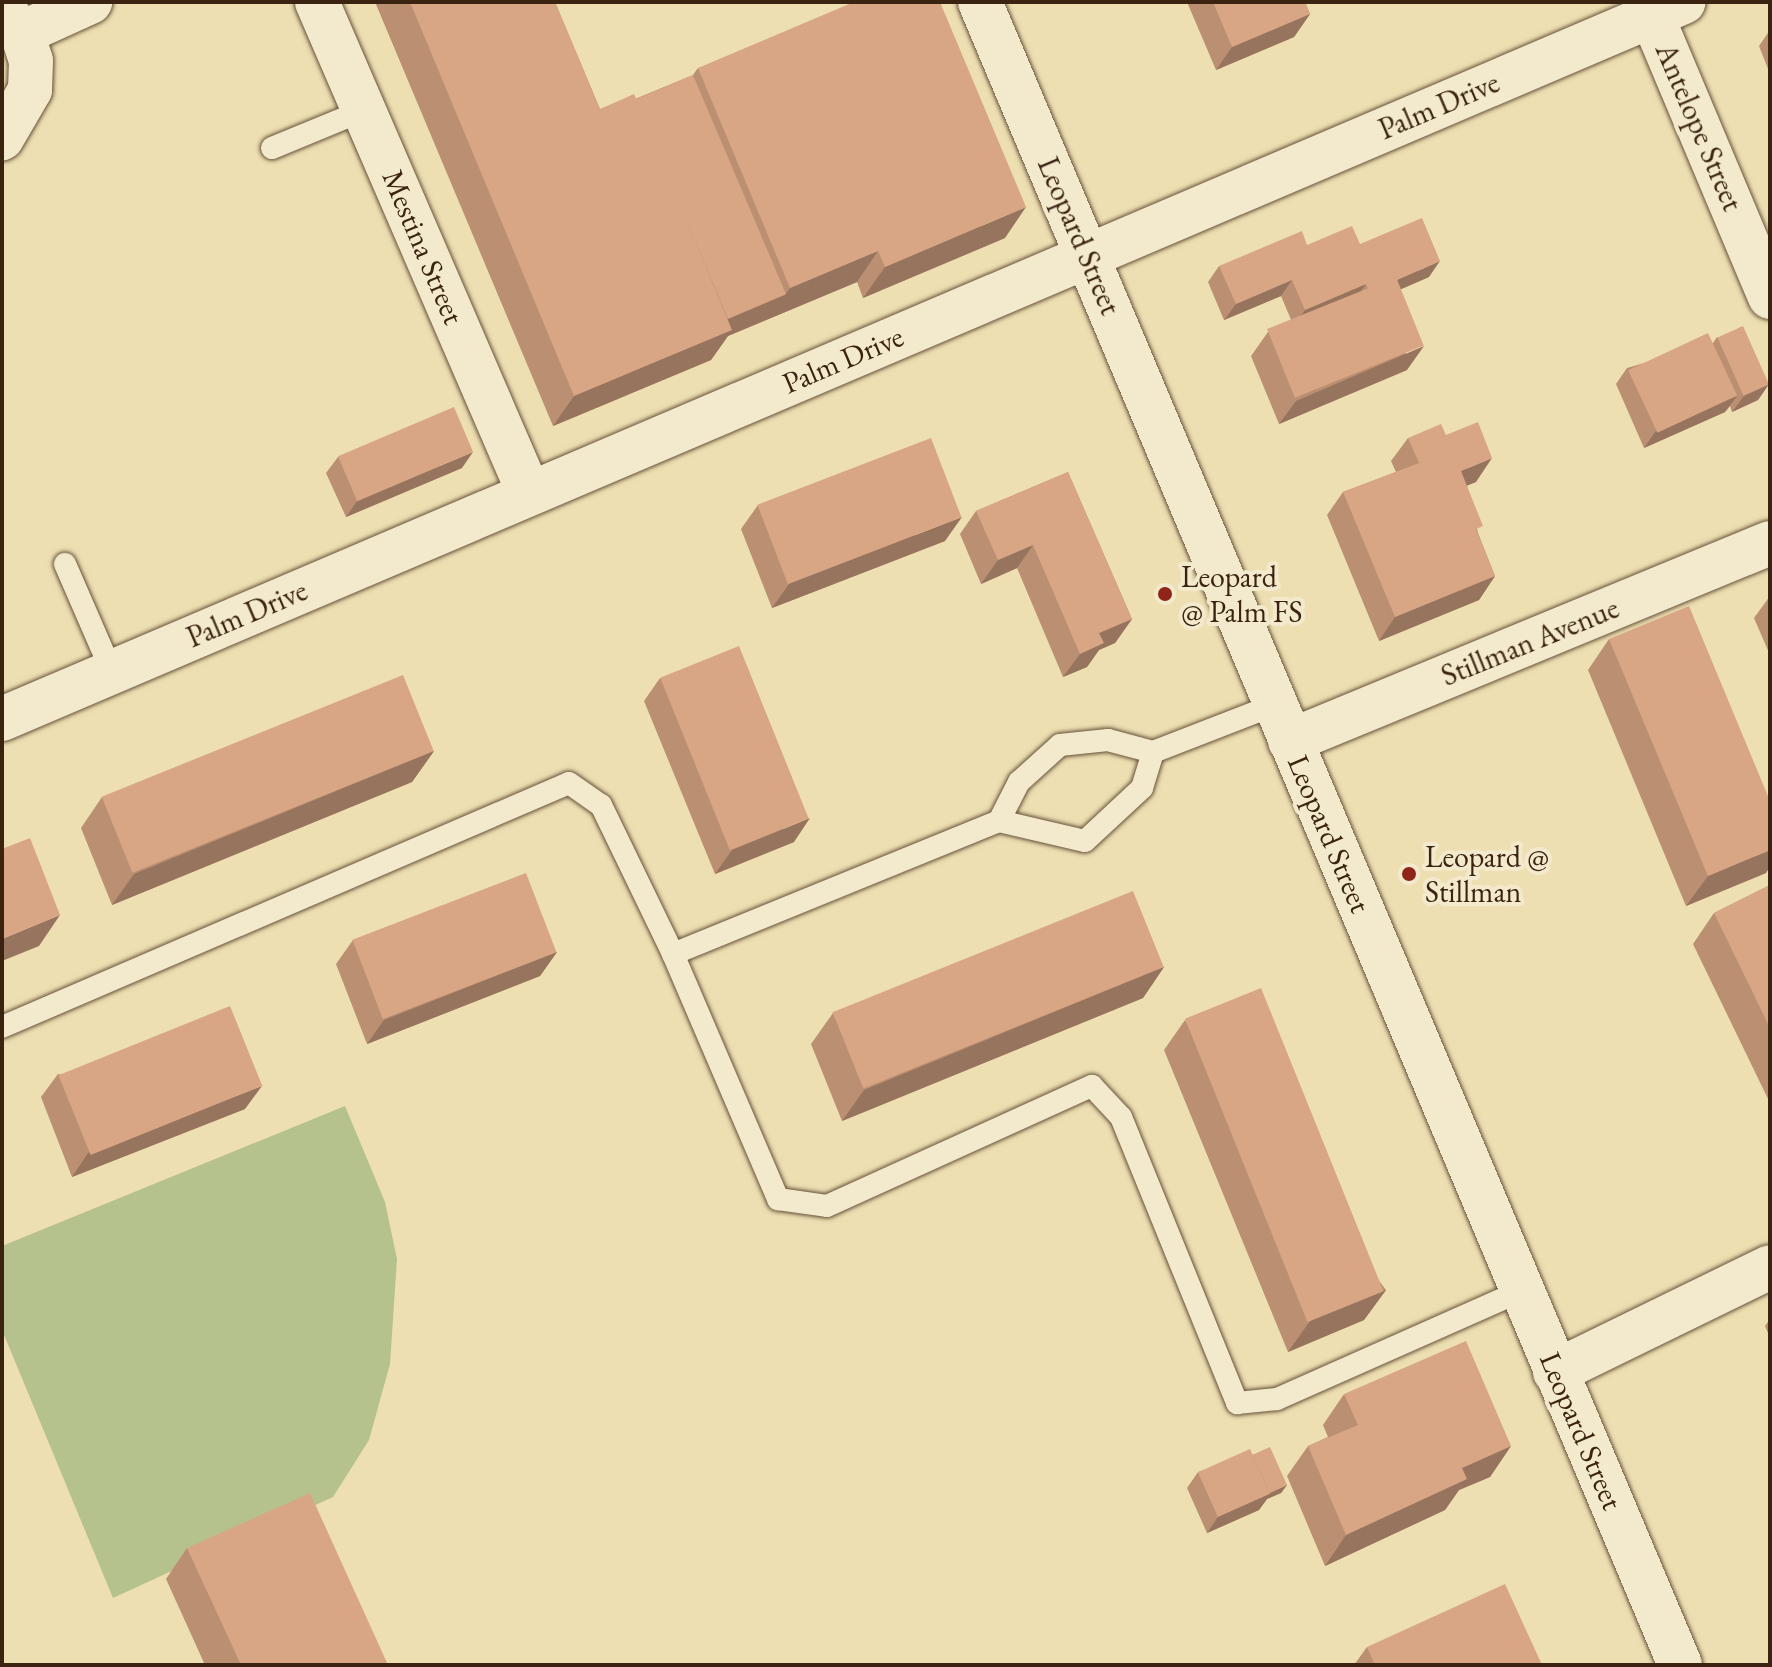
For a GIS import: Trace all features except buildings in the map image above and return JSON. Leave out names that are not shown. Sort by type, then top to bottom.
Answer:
[{"type":"street","points":[[2,138],[30,90],[12,20],[90,2]]},
{"type":"street","name":"Mestina Street","points":[[317,2],[529,493]]},
{"type":"street","name":"Leopard Street","points":[[980,2],[1680,1665]]},
{"type":"street","name":"Palm Drive","points":[[2,719],[1087,256],[1661,7]]},
{"type":"street","name":"Antelope Street","points":[[1661,7],[1770,297]]},
{"type":"street","name":"Stillman Avenue","points":[[1282,723],[1770,543]]},
{"type":"street","points":[[1555,1372],[1770,1267]]},
{"type":"lane","points":[[272,148],[364,110]]},
{"type":"lane","points":[[65,564],[112,672]]},
{"type":"lane","points":[[999,821],[1019,782],[1060,745],[1108,740],[1153,752],[1282,723]]},
{"type":"lane","points":[[673,954],[737,934],[999,821],[1085,841],[1142,788],[1153,752]]},
{"type":"lane","points":[[2,1027],[569,783],[601,805],[673,954],[778,1199],[827,1206],[1092,1086],[1121,1117],[1237,1403],[1277,1399],[1521,1291]]},
{"type":"green space","points":[[345,1106],[385,1202],[397,1259],[390,1364],[369,1440],[333,1497],[113,1598],[2,1330],[2,1246]]},
{"type":"place","name":"Leopard @ Palm FS","points":[[1165,594]]},
{"type":"place","name":"Leopard @ Stillman","points":[[1409,874]]}]
